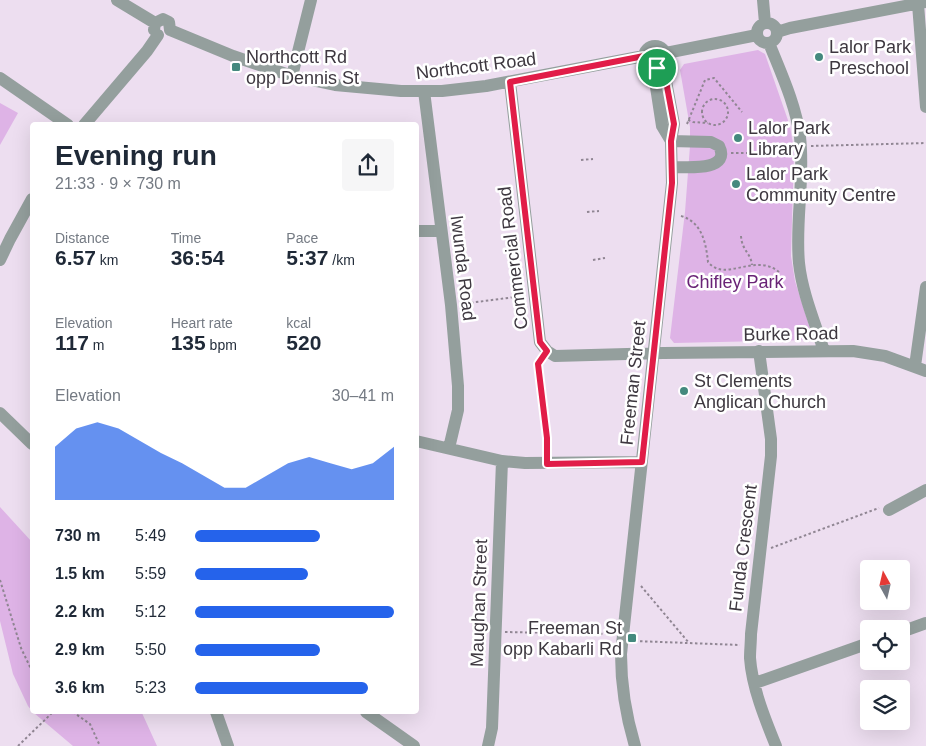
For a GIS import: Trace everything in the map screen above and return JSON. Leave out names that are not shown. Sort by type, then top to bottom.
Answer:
[{"type":"street","name":"Northcott Road","points":[[117,0],[161,29],[292,76],[334,85],[401,91],[473,88],[647,62]]},
{"type":"street","points":[[292,76],[311,0]]},
{"type":"street","points":[[764,0],[765,23]]},
{"type":"street","points":[[777,32],[922,3],[926,107]]},
{"type":"street","points":[[765,23],[774,25],[777,32],[775,39],[769,43],[761,41],[757,35],[760,26],[765,23]]},
{"type":"street","points":[[87,122],[142,57],[161,29]]},
{"type":"street","points":[[665,59],[660,46],[648,48],[647,62],[657,68],[665,59],[757,35]]},
{"type":"street","points":[[769,43],[788,93],[800,134],[802,168],[798,230],[800,270],[824,351]]},
{"type":"street","name":"Freeman Street","points":[[635,746],[626,713],[621,660],[667,235],[672,167],[671,141],[674,124],[665,59]]},
{"type":"street","name":"Freeman Street","points":[[647,62],[656,87],[662,126],[671,141]]},
{"type":"street","points":[[0,78],[64,122]]},
{"type":"street","name":"Commercial Road","points":[[510,82],[540,342],[547,351]]},
{"type":"street","name":"Iwunda Road","points":[[424,91],[451,305],[458,386],[458,410],[449,448]]},
{"type":"street","points":[[671,141],[711,142],[719,146],[721,153],[719,160],[713,165],[672,167]]},
{"type":"street","points":[[0,260],[30,203]]},
{"type":"street","points":[[419,231],[441,231]]},
{"type":"street","points":[[920,369],[926,287]]},
{"type":"street","points":[[547,351],[555,356],[653,353]]},
{"type":"street","name":"Funda Crescent","points":[[760,351],[771,449],[750,659],[767,724],[776,746]]},
{"type":"street","name":"Burke Road","points":[[653,353],[864,352],[885,356],[920,369]]},
{"type":"street","points":[[0,413],[30,442]]},
{"type":"street","points":[[419,442],[502,461],[547,464],[642,462]]},
{"type":"street","name":"Maughan Street","points":[[488,746],[492,728],[502,461]]},
{"type":"street","points":[[889,510],[926,490]]},
{"type":"street","points":[[910,629],[926,623]]},
{"type":"street","points":[[755,683],[860,646]]},
{"type":"street","points":[[217,714],[228,746]]},
{"type":"street","points":[[369,714],[414,746]]},
{"type":"path","points":[[687,124],[705,80],[714,78],[742,112]]},
{"type":"path","points":[[688,120],[716,125],[724,122],[728,110],[721,100],[712,99],[702,107],[702,116],[708,123]]},
{"type":"path","points":[[806,146],[926,142]]},
{"type":"path","points":[[721,153],[752,153],[796,147]]},
{"type":"path","points":[[581,160],[593,159]]},
{"type":"path","points":[[587,212],[599,210]]},
{"type":"path","points":[[681,216],[690,220],[702,235],[708,248],[708,262],[715,268],[728,270],[752,265],[769,266],[779,272]]},
{"type":"path","points":[[741,236],[741,245],[751,258],[752,265]]},
{"type":"path","points":[[592,260],[605,258]]},
{"type":"path","points":[[451,305],[534,295]]},
{"type":"path","points":[[547,351],[538,364],[547,438],[547,464]]},
{"type":"path","points":[[773,548],[869,511]]},
{"type":"path","points":[[0,580],[21,648],[30,667]]},
{"type":"path","points":[[641,586],[689,643]]},
{"type":"path","points":[[495,632],[609,634]]},
{"type":"path","points":[[635,641],[750,646]]},
{"type":"path","points":[[18,746],[51,714]]},
{"type":"path","points":[[76,714],[90,724],[100,746]]},
{"type":"green space","name":"Chifley Park","points":[[758,50],[765,54],[790,126],[794,150],[791,256],[795,281],[812,335],[809,340],[674,343],[670,338],[685,212],[690,146],[690,127],[680,70],[684,64]]},
{"type":"green space","points":[[0,103],[18,113],[0,145]]},
{"type":"green space","points":[[0,507],[30,540],[30,708],[13,674],[0,621]]},
{"type":"green space","points":[[35,714],[142,714],[157,746],[73,746]]},
{"type":"place","name":"Lalor Park Preschool","points":[[819,57]]},
{"type":"place","name":"Northcott Rd opp Dennis St","points":[[236,67]]},
{"type":"place","name":"Lalor Park Library","points":[[738,138]]},
{"type":"place","name":"Lalor Park Community Centre","points":[[736,184]]},
{"type":"place","name":"St Clements Anglican Church","points":[[684,391]]},
{"type":"place","name":"Freeman St opp Kabarli Rd","points":[[632,638]]},
{"type":"route","points":[[644,56],[650,67],[657,68],[663,65],[674,124],[671,141],[672,183],[642,462],[547,464],[547,438],[538,364],[547,351],[540,342],[510,82],[644,56]]}]
